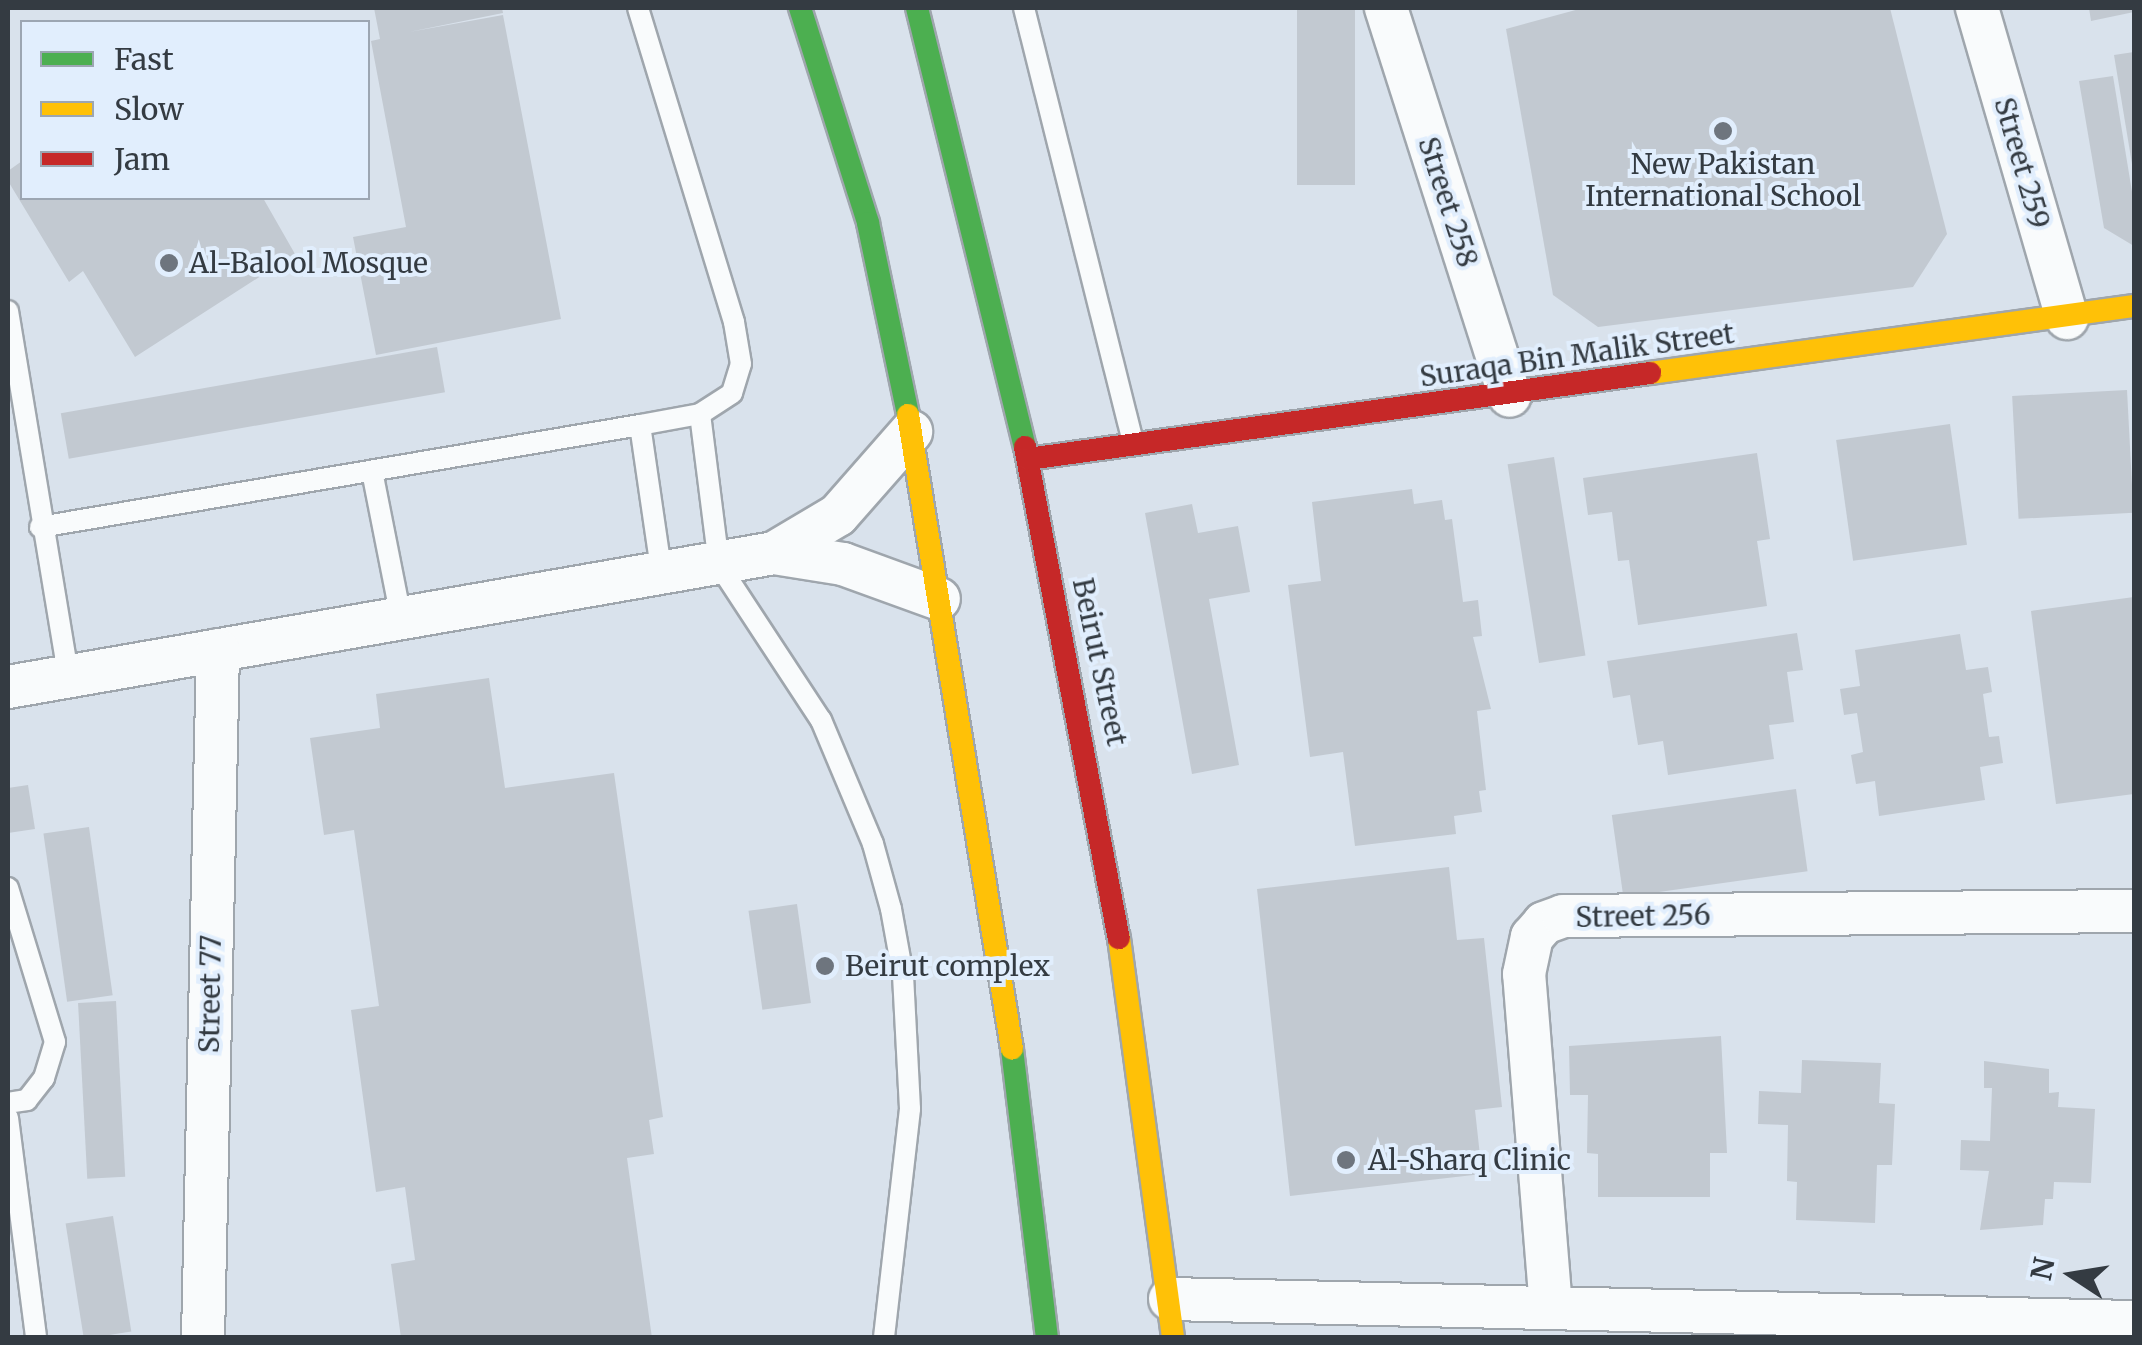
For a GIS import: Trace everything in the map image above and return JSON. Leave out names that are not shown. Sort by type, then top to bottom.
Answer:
[{"type":"main road","points":[[789,8],[823,81]]},
{"type":"main road","points":[[800,8],[868,223],[911,432],[1025,1124],[1047,1338]]},
{"type":"main road","name":"Beirut Street","points":[[918,8],[1028,459],[1110,867],[1172,1318]]},
{"type":"main road","name":"Suraqa Bin Malik Street","points":[[1028,459],[1133,442],[1510,396],[2134,306]]},
{"type":"street","name":"Street 258","points":[[1386,8],[1510,396]]},
{"type":"street","name":"Street 259","points":[[1977,8],[2067,318]]},
{"type":"street","points":[[8,687],[774,554],[838,515],[911,432]]},
{"type":"street","points":[[774,554],[859,569],[938,599]]},
{"type":"street","name":"Street 77","points":[[203,1338],[218,650]]},
{"type":"street","name":"Street 256","points":[[1551,1308],[1524,974],[1532,936],[1544,923],[1563,916],[2134,911]]},
{"type":"street","points":[[1172,1318],[1551,1308],[1874,1326],[2134,1322]]},
{"type":"lane","points":[[40,527],[700,414],[732,393],[741,364],[638,8]]},
{"type":"lane","points":[[1024,8],[1133,442]]},
{"type":"lane","points":[[8,311],[40,527],[68,674]]},
{"type":"lane","points":[[700,414],[720,565],[821,720],[873,844],[903,974],[910,1109],[884,1338]]},
{"type":"lane","points":[[640,425],[662,575]]},
{"type":"lane","points":[[372,471],[402,617]]},
{"type":"lane","points":[[8,888],[55,1042],[44,1078],[27,1100],[8,1103]]},
{"type":"lane","points":[[8,1118],[36,1338]]},
{"type":"building","points":[[374,8],[502,8],[503,13],[409,32],[503,15],[561,319],[376,355],[353,237],[406,227],[371,41],[380,39]]},
{"type":"building","points":[[1297,8],[1355,8],[1355,185],[1297,185]]},
{"type":"building","name":"New Pakistan International School","points":[[1583,8],[1890,8],[1947,234],[1913,287],[1598,327],[1553,295],[1506,29]]},
{"type":"building","points":[[2089,8],[2134,8],[2134,12],[2091,21]]},
{"type":"building","points":[[2134,52],[2134,164],[2132,164],[2114,55]]},
{"type":"building","points":[[2113,76],[2134,204],[2134,246],[2104,228],[2079,81]]},
{"type":"building","name":"Al-Balool Mosque","points":[[20,162],[20,200],[264,200],[295,254],[135,357],[83,271],[69,282],[8,181],[8,171]]},
{"type":"building","points":[[437,347],[445,392],[69,459],[61,413]]},
{"type":"building","points":[[2127,390],[2133,513],[2019,519],[2012,396]]},
{"type":"building","points":[[1950,424],[1967,545],[1853,561],[1836,440]]},
{"type":"building","points":[[1757,453],[1770,539],[1757,541],[1767,606],[1638,625],[1629,560],[1618,561],[1612,512],[1588,515],[1583,478]]},
{"type":"building","points":[[1554,457],[1585,656],[1539,663],[1508,464]]},
{"type":"building","points":[[1412,489],[1414,504],[1442,500],[1445,520],[1452,519],[1463,602],[1478,600],[1482,636],[1473,637],[1491,709],[1477,711],[1486,790],[1479,791],[1482,812],[1454,816],[1456,834],[1355,846],[1343,752],[1310,757],[1288,585],[1321,581],[1312,502]]},
{"type":"building","points":[[1192,504],[1198,533],[1238,526],[1250,592],[1209,599],[1239,765],[1192,774],[1145,513]]},
{"type":"building","points":[[2134,597],[2134,794],[2056,804],[2031,611]]},
{"type":"building","points":[[1797,633],[1803,670],[1787,672],[1794,722],[1769,725],[1774,759],[1668,775],[1663,741],[1638,745],[1630,695],[1613,698],[1607,661]]},
{"type":"building","points":[[1960,634],[1966,670],[1988,667],[1992,692],[1983,694],[1989,737],[1999,736],[2003,763],[1980,767],[1985,800],[1879,816],[1875,781],[1856,784],[1851,755],[1863,752],[1857,713],[1844,715],[1840,689],[1860,686],[1855,650]]},
{"type":"building","points":[[489,678],[505,788],[614,773],[663,1117],[649,1120],[654,1154],[627,1158],[652,1338],[401,1338],[391,1264],[415,1260],[405,1187],[376,1192],[351,1010],[379,1006],[354,830],[324,835],[310,738],[380,728],[376,694]]},
{"type":"building","points":[[28,785],[35,829],[8,833],[8,788]]},
{"type":"building","points":[[1796,789],[1808,871],[1623,897],[1612,815]]},
{"type":"building","points":[[89,827],[113,995],[67,1002],[43,833]]},
{"type":"building","points":[[1449,867],[1457,940],[1484,938],[1502,1107],[1475,1110],[1482,1174],[1290,1196],[1257,889]]},
{"type":"building","points":[[797,904],[811,1003],[762,1010],[748,911]]},
{"type":"building","points":[[116,1001],[125,1177],[87,1179],[78,1003]]},
{"type":"building","points":[[1721,1036],[1727,1153],[1710,1153],[1710,1197],[1598,1197],[1598,1154],[1587,1153],[1588,1095],[1570,1095],[1569,1046]]},
{"type":"building","points":[[1802,1060],[1881,1063],[1879,1103],[1895,1104],[1892,1165],[1877,1165],[1875,1223],[1796,1220],[1797,1182],[1787,1181],[1788,1125],[1758,1124],[1759,1091],[1801,1093]]},
{"type":"building","points":[[1984,1061],[2049,1069],[2049,1093],[2059,1092],[2058,1107],[2095,1109],[2091,1183],[2054,1182],[2053,1199],[2045,1199],[2043,1225],[1980,1230],[1989,1171],[1960,1170],[1961,1140],[1990,1141],[1992,1088],[1984,1088]]},
{"type":"building","points":[[113,1216],[131,1332],[84,1338],[66,1224]]},
{"type":"traffic: fast","points":[[800,8],[868,223],[908,415]]},
{"type":"traffic: fast","points":[[917,8],[1025,447]]},
{"type":"traffic: fast","points":[[1012,1049],[1047,1338]]},
{"type":"traffic: slow","points":[[1650,373],[2134,306]]},
{"type":"traffic: slow","points":[[908,415],[1012,1049]]},
{"type":"traffic: slow","points":[[1119,938],[1173,1338]]},
{"type":"traffic: jam","points":[[1028,459],[1650,373]]},
{"type":"traffic: jam","points":[[1025,447],[1119,938]]},
{"type":"place","name":"New Pakistan International School","points":[[1723,131]]},
{"type":"place","name":"Al-Balool Mosque","points":[[169,263]]},
{"type":"place","name":"Beirut complex","points":[[825,966]]},
{"type":"place","name":"Al-Sharq Clinic","points":[[1346,1160]]}]
